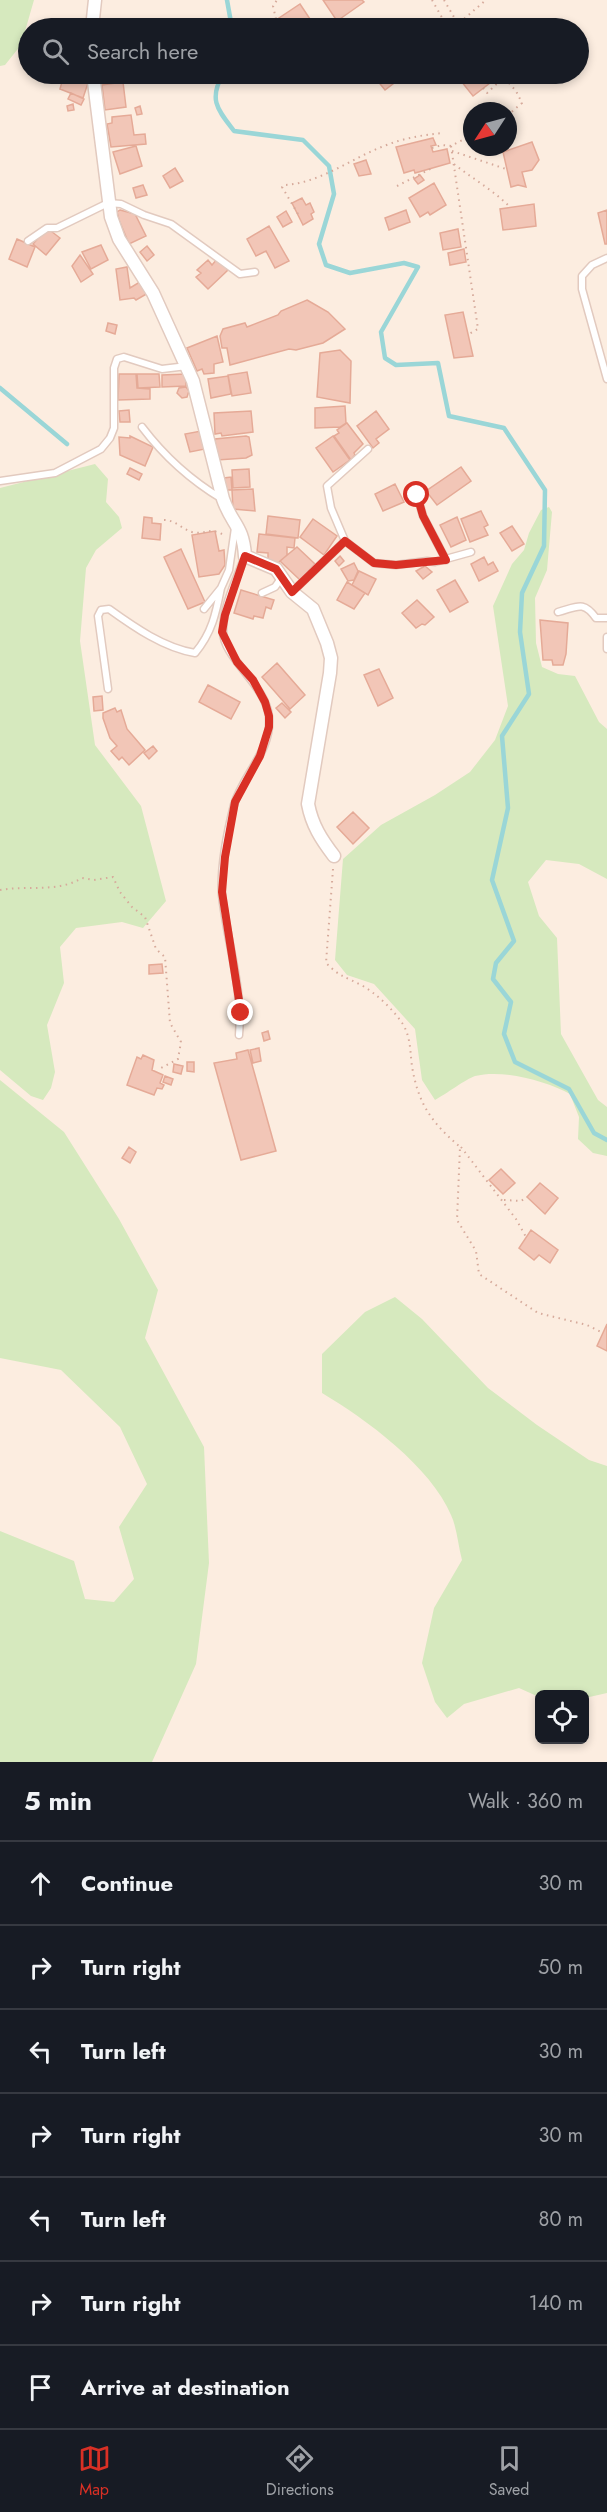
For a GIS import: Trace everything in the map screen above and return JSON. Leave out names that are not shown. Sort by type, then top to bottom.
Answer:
[{"type":"street","points":[[93,18],[95,0]]},
{"type":"street","points":[[94,84],[111,217],[119,238],[153,293],[187,366],[205,420],[211,458],[223,500],[228,513],[236,522],[244,538],[245,556],[276,569],[292,592],[313,609],[331,658],[308,804],[311,819],[318,834],[334,856]]},
{"type":"lane","points":[[28,241],[47,228],[57,228],[108,203],[122,204],[144,215],[171,224],[240,274],[255,272]]},
{"type":"lane","points":[[607,258],[592,265],[582,276],[582,289],[607,379]]},
{"type":"lane","points":[[0,481],[55,472],[101,449],[110,438],[114,428],[114,368],[117,359],[124,357],[162,369],[187,366]]},
{"type":"lane","points":[[142,427],[155,444],[188,475],[203,488],[223,500]]},
{"type":"lane","points":[[368,450],[327,486],[331,508],[345,541],[374,563],[396,565],[446,560],[471,552]]},
{"type":"lane","points":[[417,495],[423,516],[446,560]]},
{"type":"lane","points":[[108,689],[98,616],[101,610],[109,609],[139,630],[183,651],[195,652],[205,641],[215,621],[221,588],[229,570],[236,522]]},
{"type":"lane","points":[[292,592],[345,541]]},
{"type":"lane","points":[[239,1035],[241,1013],[222,892],[225,857],[235,802],[260,756],[269,727],[265,702],[253,680],[237,662],[222,632],[233,589],[245,556]]},
{"type":"lane","points":[[262,593],[274,587],[282,578]]},
{"type":"lane","points":[[204,609],[221,588]]},
{"type":"lane","points":[[558,612],[584,605],[596,618],[607,618]]},
{"type":"lane","points":[[607,637],[607,649]]},
{"type":"path","points":[[276,18],[273,6],[277,0]]},
{"type":"path","points":[[432,0],[442,18]]},
{"type":"path","points":[[444,0],[454,18]]},
{"type":"path","points":[[465,18],[486,0]]},
{"type":"path","points":[[483,88],[486,93],[494,84]]},
{"type":"path","points":[[509,84],[522,103],[517,107]]},
{"type":"path","points":[[298,214],[282,187],[285,185],[309,181],[384,146],[414,136],[443,133]]},
{"type":"path","points":[[432,148],[442,145],[451,146],[463,140]]},
{"type":"path","points":[[451,146],[478,329],[469,334]]},
{"type":"path","points":[[452,151],[506,169]]},
{"type":"path","points":[[454,164],[496,193],[510,207]]},
{"type":"path","points":[[397,186],[401,186],[414,176],[434,167]]},
{"type":"path","points":[[164,520],[170,520],[193,532],[213,529],[233,539]]},
{"type":"path","points":[[334,856],[326,963],[339,976],[362,986],[404,1027],[411,1042],[412,1065],[419,1096],[427,1113],[460,1147],[502,1200],[526,1237]]},
{"type":"path","points":[[0,890],[68,886],[82,878],[94,880],[113,876],[120,892],[132,907],[145,917],[156,949],[165,957],[170,1023],[181,1042],[178,1059],[161,1068]]},
{"type":"path","points":[[460,1147],[458,1220],[476,1251],[479,1274],[538,1313],[587,1325],[603,1333]]},
{"type":"path","points":[[502,1200],[521,1201],[527,1197]]},
{"type":"green space","points":[[0,0],[34,0],[29,18],[18,18],[18,49],[5,65],[0,66]]},
{"type":"green space","points":[[95,464],[108,479],[106,502],[119,517],[122,528],[96,550],[86,568],[80,641],[95,745],[141,806],[166,901],[143,928],[122,922],[76,928],[60,947],[64,983],[47,1025],[55,1072],[51,1088],[43,1100],[31,1096],[0,1070],[0,488]]},
{"type":"green space","points":[[549,507],[552,512],[547,570],[535,598],[536,643],[542,667],[558,674],[575,676],[599,722],[607,729],[607,879],[579,864],[546,860],[528,882],[539,916],[557,938],[561,1034],[598,1100],[607,1107],[607,1156],[593,1153],[578,1139],[579,1117],[570,1094],[537,1081],[511,1075],[475,1076],[435,1100],[422,1080],[415,1029],[374,984],[347,975],[335,960],[343,859],[381,825],[435,795],[470,772],[495,740],[508,706],[493,606],[512,564],[524,550],[529,533],[541,510]]},
{"type":"green space","points":[[0,1080],[64,1132],[119,1219],[158,1290],[145,1338],[204,1447],[209,1563],[196,1664],[152,1762],[0,1762],[0,1531],[74,1561],[85,1599],[114,1602],[134,1579],[119,1527],[147,1484],[120,1427],[61,1370],[0,1358]]},
{"type":"green space","points":[[395,1297],[422,1319],[488,1388],[589,1460],[607,1466],[607,1693],[589,1697],[589,1690],[535,1690],[535,1695],[519,1688],[464,1704],[447,1718],[435,1702],[422,1663],[434,1608],[462,1560],[453,1520],[442,1497],[413,1462],[377,1430],[322,1393],[322,1354],[365,1312]]},
{"type":"building","points":[[323,0],[362,0],[364,2],[341,18],[335,18]]},
{"type":"building","points":[[300,4],[309,18],[279,18]]},
{"type":"building","points":[[61,84],[88,84],[83,98],[60,89]]},
{"type":"building","points":[[123,84],[126,107],[105,110],[102,85]]},
{"type":"building","points":[[380,84],[393,84],[385,90]]},
{"type":"building","points":[[463,84],[489,84],[473,96]]},
{"type":"building","points":[[71,93],[84,99],[81,105],[68,99]]},
{"type":"building","points":[[73,104],[74,110],[68,111],[67,106]]},
{"type":"building","points":[[140,106],[142,114],[137,115],[135,108]]},
{"type":"building","points":[[131,115],[134,135],[145,134],[146,144],[111,147],[107,124],[112,123],[112,117]]},
{"type":"building","points":[[433,138],[436,145],[431,146],[433,152],[447,149],[450,163],[415,173],[414,170],[404,173],[396,147]]},
{"type":"building","points":[[532,142],[539,160],[532,170],[522,172],[526,187],[518,185],[511,187],[504,156],[517,156],[517,147]]},
{"type":"building","points":[[136,146],[142,166],[120,174],[113,152]]},
{"type":"building","points":[[366,160],[371,174],[359,176],[354,164]]},
{"type":"building","points":[[175,168],[183,181],[170,188],[163,176]]},
{"type":"building","points":[[420,175],[424,180],[418,184],[414,179]]},
{"type":"building","points":[[434,183],[446,205],[430,215],[428,212],[420,217],[409,198]]},
{"type":"building","points":[[143,185],[147,195],[136,198],[133,188]]},
{"type":"building","points":[[302,198],[306,205],[310,203],[314,212],[311,214],[313,219],[303,225],[292,203]]},
{"type":"building","points":[[534,204],[536,226],[503,230],[500,209]]},
{"type":"building","points":[[120,210],[134,212],[146,236],[129,244],[119,220],[117,212]]},
{"type":"building","points":[[406,210],[410,222],[389,230],[385,218]]},
{"type":"building","points":[[607,210],[607,244],[605,244],[598,213]]},
{"type":"building","points":[[286,211],[292,222],[283,227],[277,217]]},
{"type":"building","points":[[269,226],[289,261],[275,268],[266,251],[256,256],[247,239]]},
{"type":"building","points":[[47,228],[60,238],[46,255],[33,244]]},
{"type":"building","points":[[458,229],[461,247],[443,250],[440,233]]},
{"type":"building","points":[[17,239],[35,247],[27,267],[9,259]]},
{"type":"building","points":[[101,245],[108,260],[91,269],[82,252]]},
{"type":"building","points":[[147,246],[154,255],[147,261],[140,252]]},
{"type":"building","points":[[464,249],[466,262],[450,265],[448,253]]},
{"type":"building","points":[[80,255],[93,274],[81,282],[72,266]]},
{"type":"building","points":[[217,259],[228,270],[208,289],[196,277],[201,273],[197,270],[208,260],[212,265]]},
{"type":"building","points":[[127,267],[130,288],[143,280],[150,292],[136,300],[134,298],[120,300],[116,269]]},
{"type":"building","points":[[307,300],[328,312],[345,329],[323,343],[296,350],[289,349],[230,365],[227,348],[222,348],[220,336],[223,329],[245,323],[247,327]]},
{"type":"building","points":[[463,312],[473,356],[454,358],[445,315]]},
{"type":"building","points":[[108,323],[117,325],[115,334],[106,331]]},
{"type":"building","points":[[217,336],[223,362],[214,364],[214,373],[204,374],[202,369],[197,371],[187,348]]},
{"type":"building","points":[[340,350],[351,361],[350,403],[317,397],[320,353]]},
{"type":"building","points":[[247,372],[251,393],[232,396],[228,375]]},
{"type":"building","points":[[119,374],[136,374],[137,388],[150,389],[150,399],[118,400]]},
{"type":"building","points":[[137,374],[159,374],[160,387],[138,388]]},
{"type":"building","points":[[186,374],[186,386],[162,387],[162,375]]},
{"type":"building","points":[[228,376],[231,394],[211,398],[208,379]]},
{"type":"building","points":[[186,387],[189,391],[187,397],[182,398],[177,393],[179,388]]},
{"type":"building","points":[[345,406],[346,423],[340,427],[315,428],[315,408]]},
{"type":"building","points":[[129,410],[130,422],[120,422],[119,411]]},
{"type":"building","points":[[251,411],[253,432],[222,436],[221,433],[215,434],[214,413]]},
{"type":"building","points":[[376,411],[389,429],[376,439],[379,443],[373,448],[357,426]]},
{"type":"building","points":[[347,423],[363,444],[351,460],[334,436],[339,433],[337,430]]},
{"type":"building","points":[[201,431],[205,449],[190,452],[185,434]]},
{"type":"building","points":[[130,436],[153,447],[145,466],[120,455],[119,437],[130,438]]},
{"type":"building","points":[[333,436],[350,460],[333,472],[316,448]]},
{"type":"building","points":[[249,437],[252,455],[246,458],[217,460],[215,439]]},
{"type":"building","points":[[461,467],[471,481],[437,505],[426,491]]},
{"type":"building","points":[[130,468],[142,474],[139,480],[127,474]]},
{"type":"building","points":[[249,469],[250,487],[233,488],[232,470]]},
{"type":"building","points":[[231,477],[232,490],[225,490],[224,478]]},
{"type":"building","points":[[395,484],[404,502],[383,511],[375,494]]},
{"type":"building","points":[[253,489],[255,511],[233,509],[232,490]]},
{"type":"building","points":[[481,511],[488,525],[484,527],[488,535],[470,542],[461,519]]},
{"type":"building","points":[[268,516],[300,520],[298,538],[266,534]]},
{"type":"building","points":[[144,517],[152,518],[152,523],[161,524],[160,540],[142,538]]},
{"type":"building","points":[[457,517],[466,540],[451,547],[440,525]]},
{"type":"building","points":[[313,519],[337,536],[324,555],[300,537]]},
{"type":"building","points":[[512,526],[524,544],[512,551],[500,533]]},
{"type":"building","points":[[215,531],[219,551],[224,550],[225,565],[219,574],[199,577],[192,535]]},
{"type":"building","points":[[259,534],[295,538],[294,548],[287,547],[287,555],[277,564],[268,561],[268,553],[257,552]]},
{"type":"building","points":[[297,547],[315,564],[300,580],[280,561]]},
{"type":"building","points":[[181,549],[205,602],[188,609],[164,557]]},
{"type":"building","points":[[340,556],[344,561],[339,566],[335,561]]},
{"type":"building","points":[[484,557],[488,565],[493,562],[498,571],[479,581],[471,564]]},
{"type":"building","points":[[354,563],[358,571],[354,580],[348,581],[341,569]]},
{"type":"building","points":[[425,566],[432,572],[423,579],[416,571]]},
{"type":"building","points":[[359,571],[376,579],[368,595],[352,585]]},
{"type":"building","points":[[455,580],[468,602],[450,612],[437,590]]},
{"type":"building","points":[[347,582],[365,593],[354,609],[337,600]]},
{"type":"building","points":[[241,590],[274,600],[271,609],[266,607],[263,618],[254,616],[253,619],[234,613]]},
{"type":"building","points":[[417,600],[434,617],[425,625],[422,624],[416,628],[402,613]]},
{"type":"building","points":[[540,620],[568,623],[563,665],[553,665],[552,660],[543,660]]},
{"type":"building","points":[[277,663],[305,695],[290,709],[262,677]]},
{"type":"building","points":[[379,669],[393,698],[378,706],[364,675]]},
{"type":"building","points":[[208,685],[240,702],[231,719],[199,702]]},
{"type":"building","points":[[102,696],[103,710],[94,711],[93,697]]},
{"type":"building","points":[[282,703],[291,712],[285,718],[276,708]]},
{"type":"building","points":[[115,708],[117,712],[121,710],[127,729],[145,750],[129,765],[122,757],[119,760],[111,751],[117,746],[110,738],[103,713]]},
{"type":"building","points":[[153,746],[157,751],[149,759],[144,753]]},
{"type":"building","points":[[353,812],[369,828],[353,844],[337,827]]},
{"type":"building","points":[[162,964],[163,973],[149,974],[149,965]]},
{"type":"building","points":[[268,1031],[270,1039],[264,1041],[262,1033]]},
{"type":"building","points":[[259,1048],[261,1061],[253,1063],[250,1050]]},
{"type":"building","points":[[248,1050],[276,1151],[241,1160],[214,1063],[237,1059],[236,1053]]},
{"type":"building","points":[[143,1055],[154,1060],[152,1070],[163,1075],[160,1083],[164,1085],[162,1089],[157,1088],[154,1095],[127,1085],[137,1057],[141,1059]]},
{"type":"building","points":[[187,1062],[194,1062],[194,1072],[187,1071]]},
{"type":"building","points":[[174,1064],[183,1066],[181,1074],[173,1072]]},
{"type":"building","points":[[165,1076],[173,1079],[171,1085],[163,1082]]},
{"type":"building","points":[[129,1147],[136,1152],[130,1163],[122,1158]]},
{"type":"building","points":[[501,1169],[515,1183],[503,1194],[489,1180]]},
{"type":"building","points":[[540,1183],[558,1198],[545,1214],[527,1197]]},
{"type":"building","points":[[531,1230],[558,1250],[550,1263],[539,1255],[534,1260],[519,1248]]},
{"type":"building","points":[[607,1324],[607,1351],[597,1346]]},
{"type":"waterway","points":[[227,0],[230,18]]},
{"type":"waterway","points":[[219,84],[216,91],[217,104],[223,117],[234,131],[303,140],[329,166],[334,194],[319,244],[326,265],[350,273],[404,263],[418,267],[381,332],[385,358],[396,365],[438,363],[449,416],[504,428],[545,490],[544,546],[522,593],[520,632],[529,694],[502,736],[508,808],[492,880],[514,941],[496,963],[493,979],[511,1002],[504,1034],[515,1062],[569,1089],[594,1133],[607,1140]]},
{"type":"waterway","points":[[0,388],[67,444]]},
{"type":"route","points":[[241,1013],[222,892],[225,857],[235,802],[260,756],[269,727],[269,716],[265,702],[253,680],[237,662],[222,632],[236,581],[245,556],[276,569],[292,592],[345,541],[374,563],[396,565],[446,560],[417,503],[417,495]]}]
